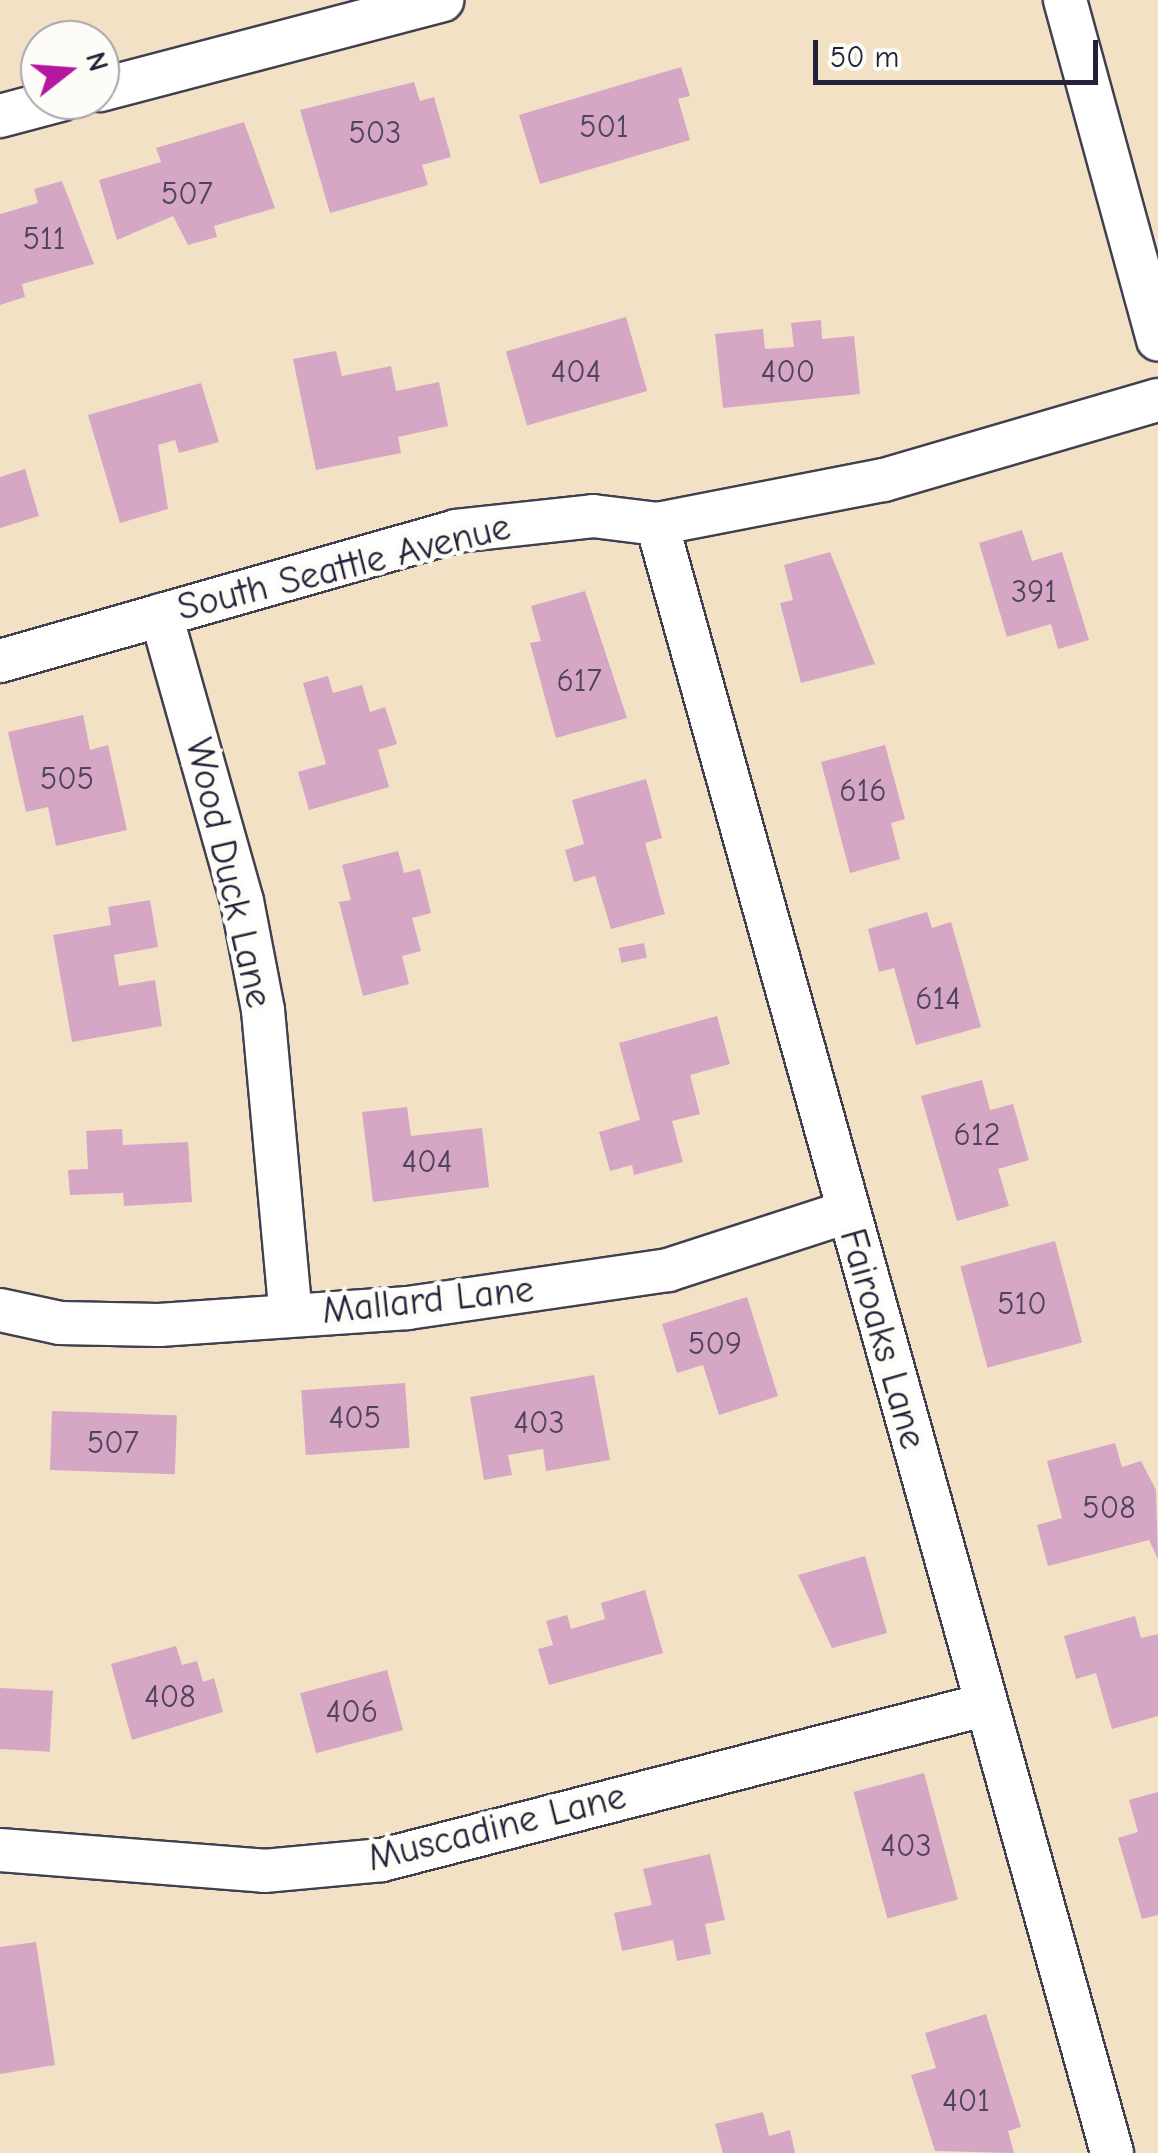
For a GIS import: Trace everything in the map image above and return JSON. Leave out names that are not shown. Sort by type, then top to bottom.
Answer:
[{"type":"street","points":[[120,85],[442,0]]},
{"type":"street","points":[[1065,0],[1158,339]]},
{"type":"street","name":"South Seattle Avenue","points":[[0,661],[456,531],[593,516],[656,524],[884,480],[1158,400]]},
{"type":"street","name":"Fairoaks Lane","points":[[656,524],[1112,2153]]},
{"type":"street","name":"Wood Duck Lane","points":[[161,614],[263,1010],[291,1315]]},
{"type":"street","name":"Mallard Lane","points":[[0,1310],[60,1323],[159,1325],[497,1298],[668,1270],[848,1212]]},
{"type":"street","name":"Muscadine Lane","points":[[0,1850],[264,1871],[382,1860],[984,1705]]},
{"type":"building","points":[[681,67],[690,96],[678,99],[690,140],[540,184],[519,115]]},
{"type":"building","points":[[414,82],[420,101],[434,97],[451,157],[422,165],[428,185],[330,213],[300,110]]},
{"type":"building","points":[[244,122],[275,208],[214,226],[217,237],[188,245],[173,216],[117,240],[99,180],[161,162],[156,148]]},
{"type":"building","points":[[62,181],[94,264],[22,284],[25,297],[0,305],[0,214],[38,203],[34,189]]},
{"type":"building","points":[[626,317],[647,391],[527,425],[506,351]]},
{"type":"building","points":[[821,320],[822,339],[854,336],[860,394],[723,408],[715,334],[763,329],[765,349],[794,347],[791,323]]},
{"type":"building","points":[[336,351],[342,376],[391,366],[396,391],[439,382],[448,426],[398,437],[401,453],[316,470],[293,359]]},
{"type":"building","points":[[201,383],[219,442],[179,453],[175,440],[158,445],[168,509],[120,523],[88,415]]},
{"type":"building","points":[[25,469],[39,516],[0,528],[0,477]]},
{"type":"building","points":[[1022,530],[1032,561],[1062,552],[1089,640],[1058,649],[1051,624],[1007,637],[979,543]]},
{"type":"building","points":[[830,552],[875,664],[801,683],[780,603],[793,600],[784,565]]},
{"type":"building","points":[[585,591],[627,718],[556,738],[530,643],[541,641],[531,606]]},
{"type":"building","points":[[328,676],[333,693],[362,685],[370,712],[385,707],[397,744],[378,750],[389,787],[309,810],[298,772],[326,764],[303,683]]},
{"type":"building","points":[[83,715],[90,750],[108,745],[127,830],[56,846],[48,807],[26,812],[8,732]]},
{"type":"building","points":[[885,745],[905,819],[891,823],[900,859],[850,873],[821,762]]},
{"type":"building","points":[[646,779],[662,838],[645,843],[665,914],[611,929],[595,876],[574,882],[565,850],[584,844],[572,800]]},
{"type":"building","points":[[398,851],[404,873],[420,869],[431,913],[412,918],[421,951],[402,956],[409,984],[363,996],[339,902],[351,900],[342,865]]},
{"type":"building","points":[[150,900],[158,947],[114,955],[119,986],[155,980],[162,1026],[72,1042],[53,935],[111,925],[108,907]]},
{"type":"building","points":[[927,912],[932,928],[951,922],[981,1027],[916,1045],[894,968],[879,972],[868,929]]},
{"type":"building","points":[[644,943],[647,958],[621,963],[618,948]]},
{"type":"building","points":[[717,1016],[730,1064],[690,1075],[700,1114],[672,1121],[683,1162],[634,1175],[632,1165],[610,1171],[599,1132],[640,1120],[619,1043]]},
{"type":"building","points":[[982,1080],[990,1110],[1013,1104],[1029,1160],[998,1169],[1009,1206],[957,1221],[921,1096]]},
{"type":"building","points":[[407,1107],[411,1136],[482,1128],[489,1187],[373,1202],[362,1112]]},
{"type":"building","points":[[122,1129],[123,1145],[188,1142],[192,1202],[124,1206],[123,1193],[70,1195],[68,1170],[88,1169],[86,1131]]},
{"type":"building","points":[[1055,1241],[1082,1342],[988,1368],[960,1266]]},
{"type":"building","points":[[747,1297],[778,1396],[719,1415],[703,1365],[677,1373],[662,1324]]},
{"type":"building","points":[[594,1375],[610,1460],[546,1471],[543,1449],[508,1455],[512,1475],[484,1480],[470,1397]]},
{"type":"building","points":[[405,1383],[410,1448],[306,1455],[301,1390]]},
{"type":"building","points":[[52,1411],[177,1415],[175,1474],[50,1470]]},
{"type":"building","points":[[1115,1443],[1122,1467],[1141,1461],[1156,1490],[1158,1559],[1149,1540],[1048,1566],[1037,1525],[1062,1518],[1047,1461]]},
{"type":"building","points":[[865,1556],[887,1633],[832,1648],[798,1575]]},
{"type":"building","points":[[645,1590],[663,1653],[549,1685],[538,1649],[553,1645],[546,1621],[567,1615],[571,1629],[605,1619],[601,1603]]},
{"type":"building","points":[[1135,1616],[1141,1638],[1158,1634],[1158,1716],[1112,1729],[1096,1673],[1076,1679],[1064,1636]]},
{"type":"building","points":[[176,1646],[182,1665],[197,1661],[203,1682],[214,1678],[223,1712],[132,1740],[111,1664]]},
{"type":"building","points":[[387,1670],[403,1730],[316,1753],[300,1693]]},
{"type":"building","points":[[0,1688],[53,1691],[50,1752],[0,1749]]},
{"type":"building","points":[[924,1773],[958,1900],[887,1918],[853,1792]]},
{"type":"building","points":[[1158,1792],[1158,1915],[1142,1919],[1118,1838],[1138,1832],[1129,1800]]},
{"type":"building","points":[[710,1854],[725,1920],[705,1924],[711,1954],[677,1961],[673,1940],[622,1951],[614,1913],[652,1905],[643,1869]]},
{"type":"building","points":[[36,1942],[55,2065],[0,2074],[0,1947]]},
{"type":"building","points":[[986,2014],[1021,2127],[1008,2131],[1014,2153],[935,2151],[911,2075],[936,2068],[925,2033]]},
{"type":"building","points":[[763,2112],[769,2136],[790,2130],[795,2153],[723,2153],[715,2124]]}]
